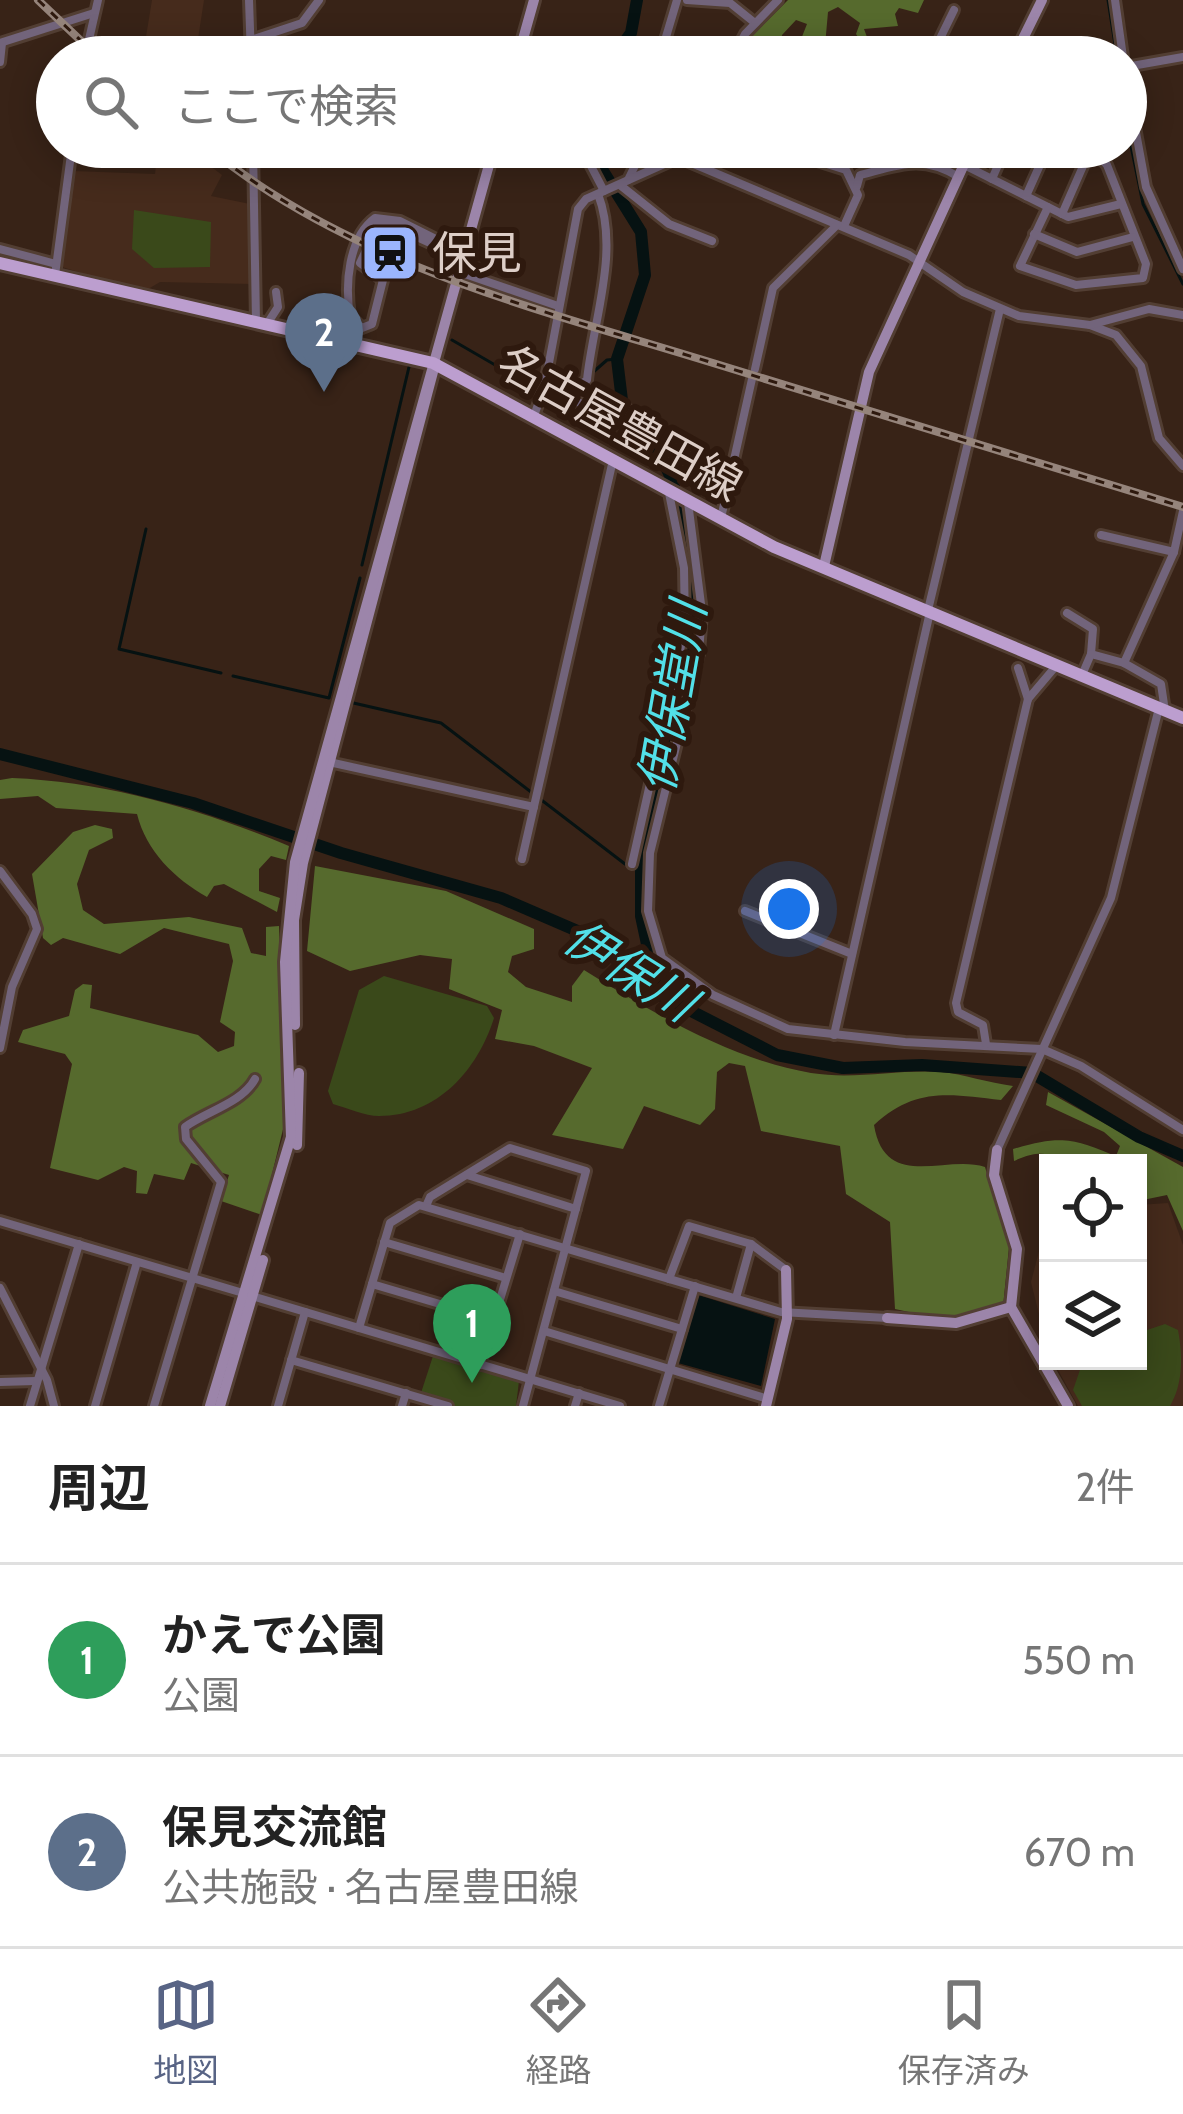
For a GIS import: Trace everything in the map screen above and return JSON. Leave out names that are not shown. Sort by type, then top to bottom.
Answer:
[{"type":"main road","name":"名古屋豊田線","points":[[0,263],[55,269],[434,363],[721,519],[1183,718]]},
{"type":"street","points":[[89,36],[98,0]]},
{"type":"street","points":[[249,0],[251,36]]},
{"type":"street","points":[[263,36],[302,23],[319,0]]},
{"type":"street","points":[[524,36],[533,0]]},
{"type":"street","points":[[666,36],[677,0]]},
{"type":"street","points":[[687,0],[730,3],[754,23]]},
{"type":"street","points":[[746,36],[778,0]]},
{"type":"street","points":[[1025,36],[1042,0]]},
{"type":"street","points":[[1114,0],[1120,36]]},
{"type":"street","points":[[942,36],[955,10]]},
{"type":"street","points":[[0,62],[1,43],[94,13]]},
{"type":"street","points":[[1147,63],[1183,57]]},
{"type":"street","points":[[0,249],[55,269],[69,168]]},
{"type":"street","points":[[254,168],[262,323]]},
{"type":"street","points":[[220,1406],[291,1137],[285,962],[299,862],[488,168]]},
{"type":"street","points":[[597,168],[612,188],[668,224],[712,241]]},
{"type":"street","points":[[561,397],[587,378],[605,252],[605,214],[612,188],[627,168]]},
{"type":"street","points":[[534,416],[573,221],[586,199],[660,168]]},
{"type":"street","points":[[703,168],[909,255],[916,265],[1000,309],[1044,321],[1090,325],[1116,335],[1135,354],[1159,438],[1183,466]]},
{"type":"street","points":[[842,168],[856,187]]},
{"type":"street","points":[[721,519],[773,288],[857,207],[860,175],[888,168]]},
{"type":"street","points":[[950,168],[992,179],[1077,218],[1121,204]]},
{"type":"street","points":[[824,566],[869,372],[962,168]]},
{"type":"street","points":[[992,179],[997,168]]},
{"type":"street","points":[[1026,196],[1039,168]]},
{"type":"street","points":[[1062,214],[1082,168]]},
{"type":"street","points":[[1048,207],[1020,266],[1076,285],[1141,281],[1146,264],[1109,168]]},
{"type":"street","points":[[1143,168],[1146,187],[1183,269]]},
{"type":"street","points":[[375,218],[400,221],[464,255],[395,227],[378,225],[360,263],[383,280],[372,324],[362,328],[350,316],[352,254],[363,228],[375,218]]},
{"type":"street","points":[[1034,234],[1077,252],[1133,237]]},
{"type":"street","points":[[459,272],[558,306]]},
{"type":"street","points":[[262,323],[278,307],[276,292]]},
{"type":"street","points":[[834,1035],[1000,309]]},
{"type":"street","points":[[1090,325],[1149,309],[1183,315]]},
{"type":"street","points":[[310,819],[432,388],[434,363]]},
{"type":"street","points":[[543,389],[618,414],[629,410]]},
{"type":"street","points":[[522,859],[613,460]]},
{"type":"street","points":[[632,864],[685,628],[677,496]]},
{"type":"street","points":[[677,496],[702,612],[699,653],[650,853],[647,896],[654,941],[669,965],[745,1012],[788,1029],[1041,1052],[1081,1066],[1183,1130]]},
{"type":"street","points":[[1124,663],[1174,552],[1183,511]]},
{"type":"street","points":[[1101,535],[1174,552]]},
{"type":"street","points":[[1067,613],[1093,629],[1091,654],[1082,675]]},
{"type":"street","points":[[1069,1406],[1012,1306],[1017,1249],[994,1175],[997,1150],[1020,1095],[1111,898],[1162,709],[1161,684],[1124,663],[1091,654]]},
{"type":"street","points":[[986,1044],[983,1025],[958,1012],[956,1003],[1028,699],[1057,665]]},
{"type":"street","points":[[1018,668],[1028,699]]},
{"type":"street","points":[[329,762],[534,807]]},
{"type":"street","points":[[0,871],[32,914],[37,929],[3,1004],[0,1048]]},
{"type":"street","points":[[745,911],[852,954]]},
{"type":"street","points":[[154,1406],[221,1181],[186,1139],[185,1127],[217,1104],[238,1099],[255,1079]]},
{"type":"street","points":[[426,1206],[430,1197],[510,1148],[584,1168],[523,1406]]},
{"type":"street","points":[[467,1175],[576,1209]]},
{"type":"street","points":[[359,1328],[394,1218],[426,1206],[788,1312],[956,1322],[1012,1306]]},
{"type":"street","points":[[0,1221],[620,1406]]},
{"type":"street","points":[[544,1331],[767,1402],[788,1312],[786,1270],[751,1244],[686,1226],[669,1279]]},
{"type":"street","points":[[480,1364],[520,1234]]},
{"type":"street","points":[[384,1242],[506,1278]]},
{"type":"street","points":[[30,1406],[79,1244]]},
{"type":"street","points":[[736,1298],[751,1244]]},
{"type":"street","points":[[94,1406],[137,1262]]},
{"type":"street","points":[[372,1284],[494,1320]]},
{"type":"street","points":[[658,1406],[694,1286]]},
{"type":"street","points":[[0,1288],[54,1406]]},
{"type":"street","points":[[554,1291],[682,1329]]},
{"type":"street","points":[[210,1406],[248,1295]]},
{"type":"street","points":[[280,1406],[305,1312]]},
{"type":"street","points":[[291,1360],[448,1406]]},
{"type":"street","points":[[0,1382],[36,1381]]},
{"type":"street","points":[[402,1406],[406,1394]]},
{"type":"street","points":[[575,1406],[578,1394]]},
{"type":"shaded area","points":[[152,0],[204,0],[198,36],[146,36]]},
{"type":"shaded area","points":[[156,168],[213,168],[222,175],[211,196],[250,204],[253,284],[160,282],[143,292],[62,267],[73,171],[155,174]]},
{"type":"shaded area","points":[[1168,1203],[1183,1245],[1183,1406],[1078,1406],[1058,1370],[1147,1370],[1147,1204]]},
{"type":"shaded area","points":[[1039,1251],[1039,1314],[1031,1282]]},
{"type":"shaded area","points":[[698,1295],[775,1319],[761,1386],[678,1363]]},
{"type":"green space","points":[[788,0],[924,0],[918,13],[899,8],[895,14],[898,26],[864,29],[867,36],[857,36],[860,23],[838,7],[828,12],[826,36],[802,36],[807,24],[796,20],[782,36],[752,36]]},
{"type":"green space","points":[[134,210],[211,222],[210,267],[154,268],[132,249]]},
{"type":"green space","points":[[0,780],[83,785],[153,800],[289,846],[286,860],[271,856],[259,869],[259,891],[280,898],[277,912],[224,884],[214,886],[207,897],[195,890],[155,852],[137,814],[56,808],[38,796],[0,799]]},
{"type":"green space","points":[[95,825],[112,829],[113,838],[89,850],[77,884],[83,910],[104,924],[189,917],[242,928],[251,953],[266,956],[266,927],[279,926],[286,1117],[262,1215],[221,1201],[229,1175],[191,1163],[184,1180],[154,1174],[147,1194],[136,1193],[137,1171],[124,1167],[98,1180],[50,1168],[72,1064],[65,1054],[18,1042],[23,1030],[69,1016],[75,990],[83,984],[92,985],[90,1008],[198,1035],[218,1052],[234,1046],[235,1032],[220,1022],[233,961],[229,944],[164,928],[120,954],[63,938],[51,945],[43,938],[32,874],[73,832]]},
{"type":"green space","points":[[315,866],[446,891],[534,929],[534,949],[512,956],[508,972],[526,987],[572,1002],[572,986],[584,970],[693,1032],[781,1067],[828,1075],[941,1072],[1013,1086],[1001,1100],[949,1095],[918,1099],[874,1125],[880,1146],[904,1164],[985,1167],[1009,1247],[1003,1307],[946,1320],[895,1309],[890,1222],[846,1194],[840,1146],[761,1131],[745,1066],[729,1063],[717,1072],[715,1109],[700,1125],[644,1106],[623,1149],[552,1135],[592,1068],[534,1046],[495,1039],[502,1010],[449,989],[452,959],[420,955],[350,971],[307,951]]},
{"type":"green space","points":[[384,976],[487,1006],[494,1018],[478,1055],[453,1086],[420,1108],[379,1116],[333,1104],[328,1091],[359,990]]},
{"type":"green space","points":[[1048,1092],[1183,1167],[1183,1231],[1167,1195],[1147,1199],[1147,1154],[1117,1154],[1120,1146],[1104,1132],[1046,1105]]},
{"type":"green space","points":[[1055,1140],[1110,1154],[1039,1154],[1014,1161],[1013,1149]]},
{"type":"green space","points":[[1165,1324],[1178,1330],[1180,1379],[1170,1406],[1082,1406],[1073,1390],[1080,1370],[1147,1370],[1147,1330]]},
{"type":"green space","points":[[433,1356],[519,1381],[516,1406],[454,1406],[420,1396]]},
{"type":"waterway","name":"伊保堂川","points":[[629,36],[637,0]]},
{"type":"waterway","points":[[1108,0],[1114,36]]},
{"type":"waterway","name":"伊保堂川","points":[[601,168],[641,232],[645,275],[617,359],[623,409],[627,423],[664,463],[673,482],[694,587],[690,645],[641,868],[641,916],[657,991]]},
{"type":"waterway","points":[[1136,168],[1143,204],[1183,284]]},
{"type":"waterway","points":[[452,340],[521,380],[563,392]]},
{"type":"waterway","points":[[591,374],[607,360],[617,359]]},
{"type":"waterway","points":[[362,565],[409,367]]},
{"type":"waterway","points":[[146,529],[119,649],[221,673]]},
{"type":"waterway","points":[[233,676],[329,698],[360,578]]},
{"type":"waterway","points":[[349,702],[441,723],[625,864]]},
{"type":"waterway","name":"伊保川","points":[[0,754],[193,803],[341,853],[501,898],[603,942],[658,994],[777,1055],[843,1068],[922,1065],[1032,1073],[1139,1137],[1183,1156]]},
{"type":"railway","points":[[38,0],[76,36]]},
{"type":"railway","points":[[236,168],[323,223],[449,279],[1183,507]]},
{"type":"place","name":"保見","points":[[390,253]]},
{"type":"place","name":"保見交流館","points":[[324,392]]},
{"type":"place","name":"かえで公園","points":[[472,1383]]}]
